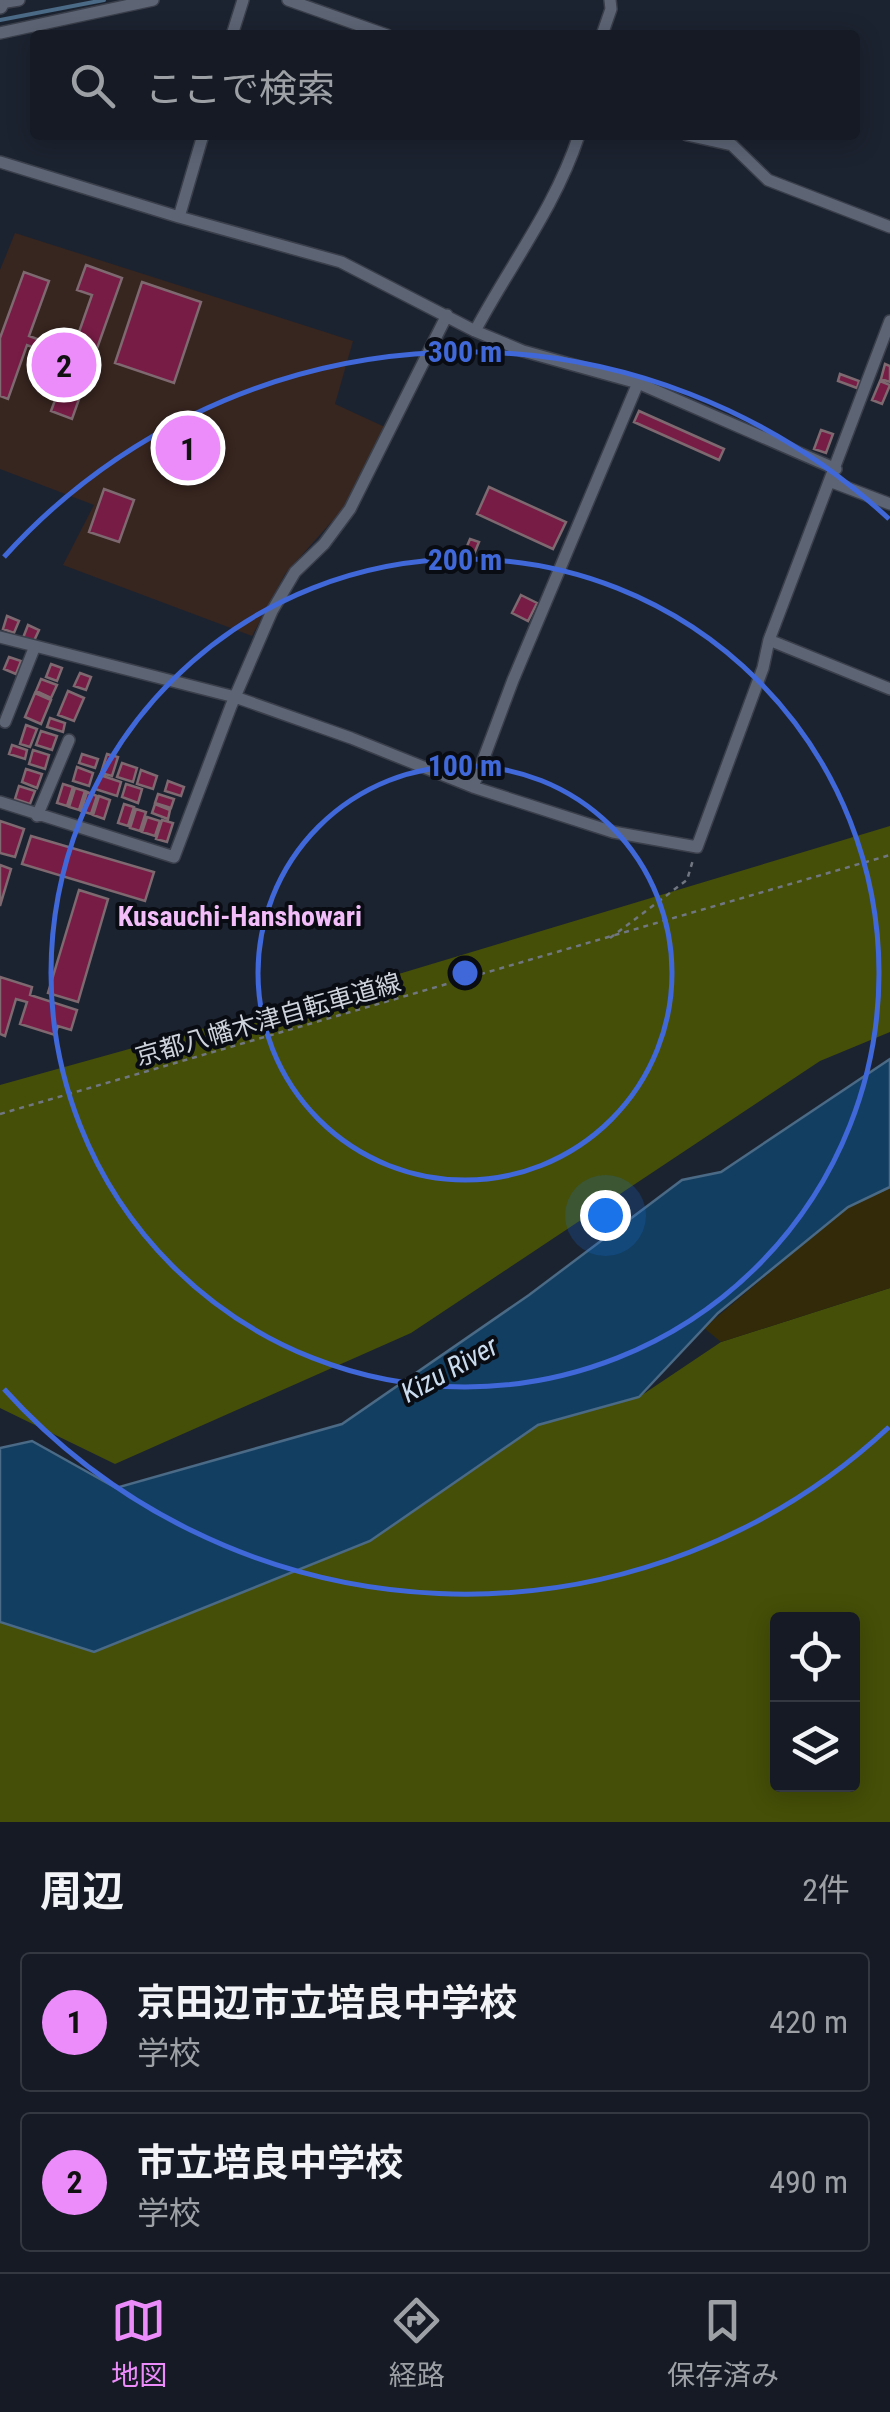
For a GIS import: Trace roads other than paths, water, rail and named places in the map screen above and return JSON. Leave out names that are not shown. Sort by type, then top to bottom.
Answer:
[{"type":"street","points":[[1,3],[19,0]]},
{"type":"street","points":[[0,33],[153,0]]},
{"type":"street","points":[[234,30],[243,0]]},
{"type":"street","points":[[288,0],[373,30]]},
{"type":"street","points":[[604,30],[610,0]]},
{"type":"street","points":[[179,217],[202,140]]},
{"type":"street","points":[[475,332],[542,222],[577,140]]},
{"type":"street","points":[[709,140],[732,145],[768,180],[890,227]]},
{"type":"street","points":[[0,162],[341,262],[475,332],[523,351],[638,383],[890,504]]},
{"type":"street","points":[[0,802],[174,857],[272,611],[296,572],[324,544],[350,508],[447,315]]},
{"type":"street","points":[[0,637],[235,697],[352,738],[473,787],[613,832],[697,847],[769,640],[890,321]]},
{"type":"street","points":[[473,787],[513,680],[638,383]]},
{"type":"street","points":[[769,640],[890,689]]},
{"type":"street","points":[[5,722],[35,646]]},
{"type":"street","points":[[38,816],[69,740]]},
{"type":"water","name":"Kizu River","points":[[890,1059],[890,1187],[848,1207],[718,1313],[639,1397],[538,1425],[370,1541],[94,1652],[0,1622],[0,1448],[32,1441],[116,1488],[342,1424],[529,1295],[682,1180],[721,1172]]},
{"type":"waterway","points":[[0,20],[104,0]]},
{"type":"place","name":"市立培良中学校","points":[[64,365]]},
{"type":"place","name":"京田辺市立培良中学校","points":[[188,448]]},
{"type":"district","name":"Kusauchi-Hanshowari","points":[[240,916]]}]
